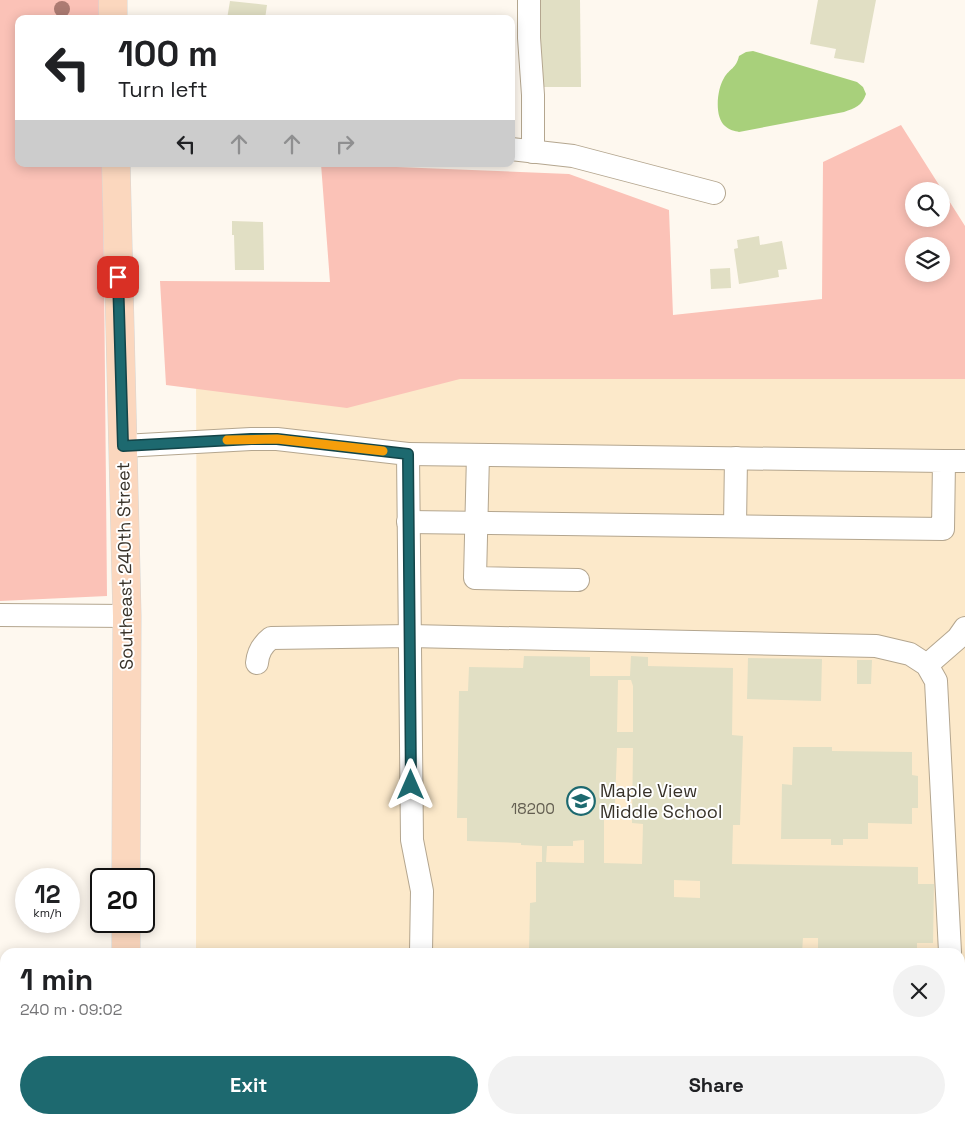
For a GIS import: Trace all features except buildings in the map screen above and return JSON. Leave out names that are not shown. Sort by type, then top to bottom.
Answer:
[{"type":"main road","points":[[113,0],[113,15]]},
{"type":"main road","name":"Southeast 240th Street","points":[[116,167],[127,616],[126,868]]},
{"type":"main road","points":[[126,933],[126,948]]},
{"type":"street","points":[[529,0],[533,152]]},
{"type":"street","points":[[515,150],[573,156],[714,193]]},
{"type":"street","points":[[123,446],[277,439],[408,454],[955,461],[943,529],[408,522]]},
{"type":"street","points":[[408,454],[412,840],[422,892],[421,948]]},
{"type":"street","points":[[478,455],[476,578],[578,580]]},
{"type":"street","points":[[735,526],[736,458]]},
{"type":"street","points":[[0,615],[127,616]]},
{"type":"street","points":[[927,665],[958,638],[965,628]]},
{"type":"street","points":[[256,662],[263,644],[271,638],[410,636],[876,646],[910,654],[927,665],[936,681],[950,948]]},
{"type":"shaded area","points":[[0,0],[101,0],[101,15],[15,15],[15,167],[103,167],[107,596],[0,601]]},
{"type":"shaded area","points":[[753,51],[857,82],[863,87],[866,94],[860,104],[844,112],[739,132],[732,130],[725,126],[719,116],[718,96],[724,78],[735,66],[739,56]]},
{"type":"shaded area","points":[[901,125],[937,182],[905,182],[905,227],[950,227],[950,202],[965,226],[965,379],[460,379],[347,408],[166,385],[160,281],[330,282],[321,167],[395,167],[569,174],[669,210],[673,315],[822,299],[823,162]]},
{"type":"shaded area","name":"Maple View Middle School","points":[[965,363],[965,948],[196,948],[196,371]]},
{"type":"slow traffic","points":[[227,440],[277,439],[383,451]]},
{"type":"place","name":"Maple View Middle School","points":[[581,801]]},
{"type":"route","points":[[118,277],[123,446],[277,439],[408,454],[411,785]]}]
